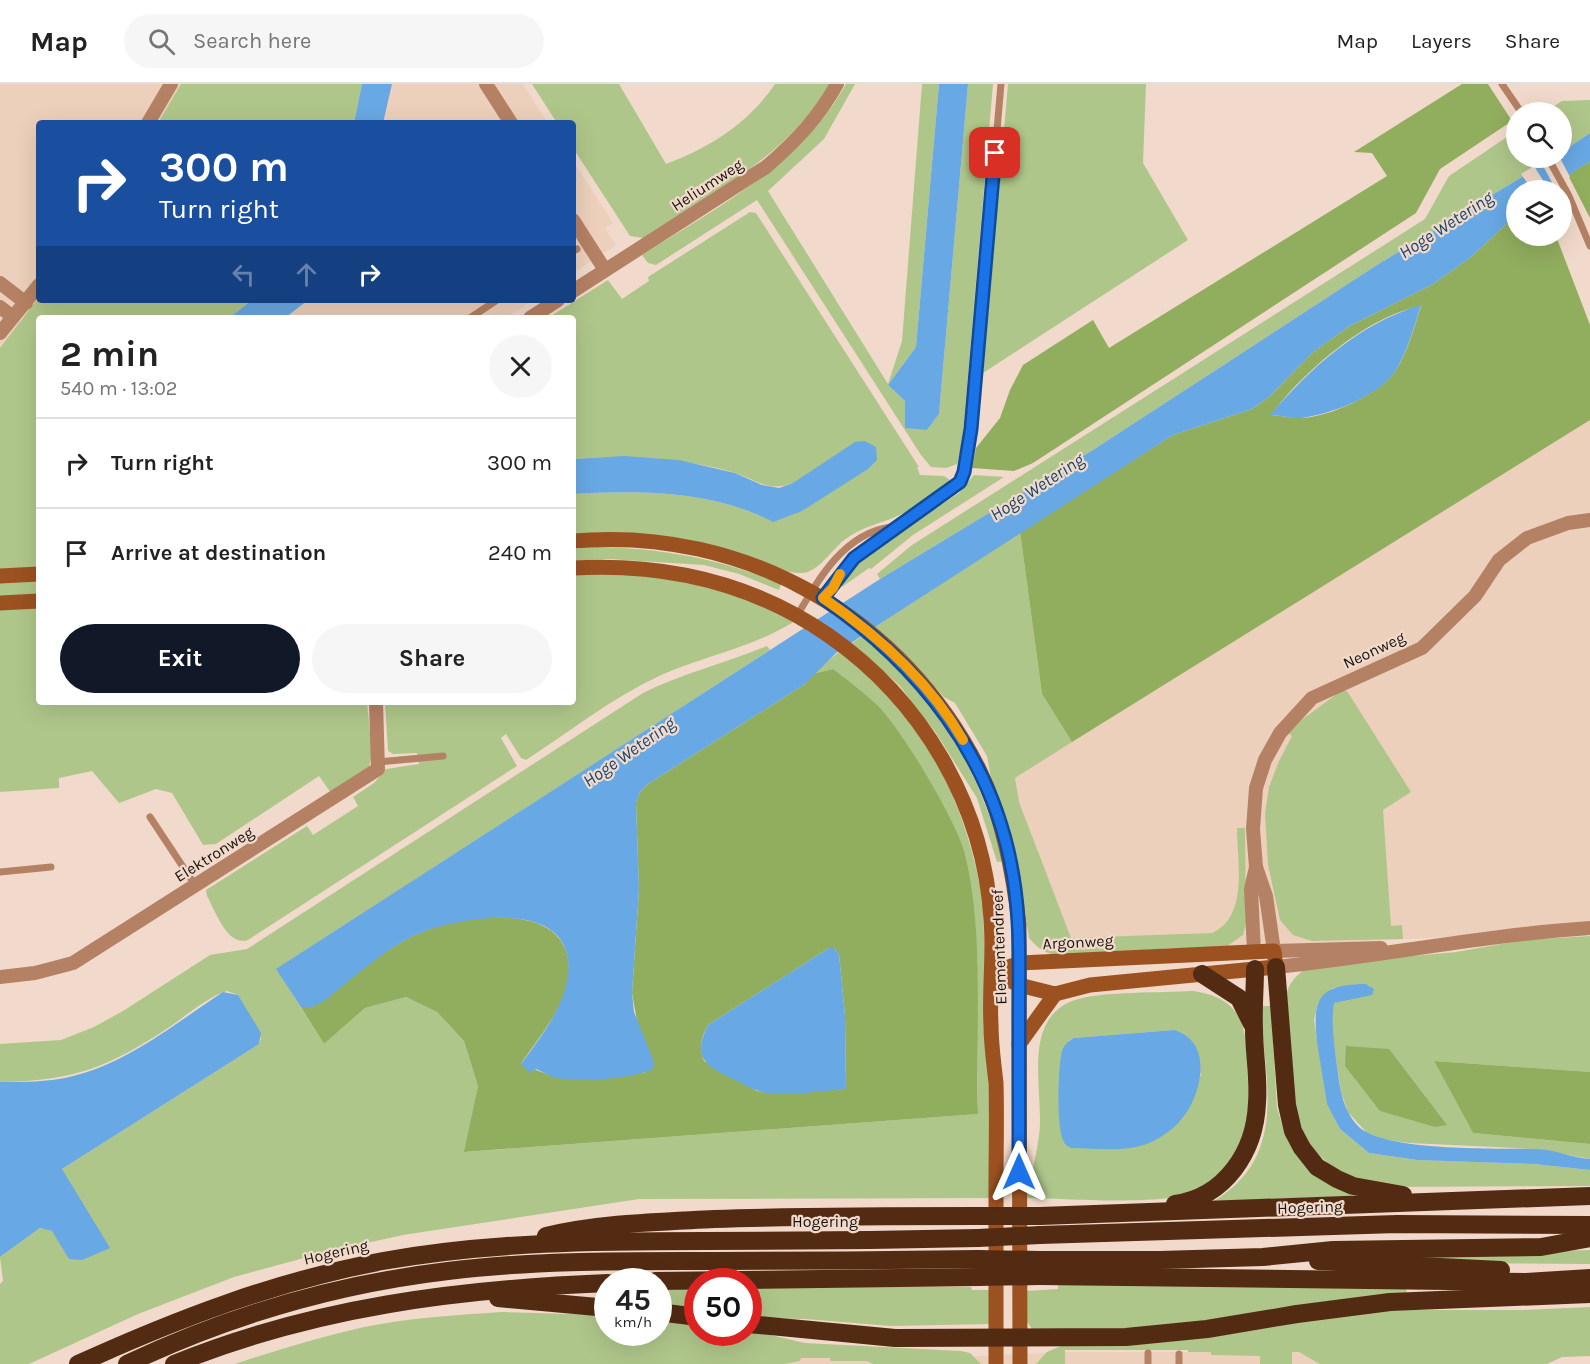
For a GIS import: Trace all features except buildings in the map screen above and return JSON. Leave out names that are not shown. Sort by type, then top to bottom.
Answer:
[{"type":"highway","points":[[1275,959],[1287,1105],[1293,1131],[1302,1148],[1317,1167],[1353,1186],[1444,1202]]},
{"type":"highway","points":[[1108,1215],[1203,1197],[1235,1169],[1249,1144],[1256,1120],[1254,960]]},
{"type":"highway","points":[[1202,974],[1239,998],[1249,1012],[1254,1028]]},
{"type":"highway","points":[[501,1247],[583,1228],[659,1222],[798,1216],[1108,1215],[1590,1196]]},
{"type":"highway","name":"Hogering","points":[[78,1364],[187,1316],[284,1284],[383,1261],[501,1247],[612,1241],[978,1238],[1397,1224],[1590,1225]]},
{"type":"highway","points":[[1040,1268],[1263,1257],[1333,1250],[1541,1247],[1590,1238]]},
{"type":"highway","points":[[1263,1257],[1590,1276]]},
{"type":"highway","points":[[128,1364],[188,1336],[258,1312],[363,1285],[448,1271],[634,1261],[1040,1268],[1526,1282],[1590,1276]]},
{"type":"highway","points":[[672,1280],[978,1268]]},
{"type":"highway","points":[[174,1364],[243,1337],[306,1319],[390,1302],[454,1293],[594,1284]]},
{"type":"highway","points":[[454,1293],[594,1307]]},
{"type":"highway","points":[[762,1325],[895,1338],[1125,1337],[1207,1329],[1390,1302],[1590,1294]]},
{"type":"main road","name":"Elementendreef","points":[[576,541],[647,541],[688,547],[760,567],[818,594],[877,637],[919,680],[940,705],[980,771],[999,821],[1013,874],[1019,924],[1020,1364]]},
{"type":"main road","name":"Elementendreef","points":[[576,568],[640,568],[690,574],[750,592],[798,614],[853,652],[895,692],[916,718],[959,790],[979,844],[987,879],[991,918],[993,972],[990,1023],[996,1085],[996,1364]]},
{"type":"main road","points":[[0,576],[36,574]]},
{"type":"main road","points":[[0,603],[36,601]]},
{"type":"main road","name":"Argonweg","points":[[993,972],[1020,963],[1275,959]]},
{"type":"main road","name":"Argonweg","points":[[993,972],[1019,985],[1055,994],[1090,985],[1202,974],[1254,960]]},
{"type":"main road","points":[[1019,1044],[1055,994]]},
{"type":"street","points":[[150,120],[171,84]]},
{"type":"street","points":[[486,84],[509,120]]},
{"type":"street","name":"Heliumweg","points":[[576,289],[766,167],[794,143],[815,119],[837,84]]},
{"type":"street","points":[[576,225],[605,270]]},
{"type":"street","points":[[0,283],[26,303]]},
{"type":"street","points":[[0,333],[36,289]]},
{"type":"street","points":[[535,315],[553,303]]},
{"type":"street","points":[[0,307],[13,317]]},
{"type":"street","name":"Neonweg","points":[[1275,959],[1266,896],[1256,867],[1253,829],[1256,788],[1265,760],[1280,733],[1312,698],[1422,648],[1475,596],[1499,560],[1527,538],[1568,523],[1590,520]]},
{"type":"street","points":[[376,705],[378,762]]},
{"type":"street","name":"Elektronweg","points":[[0,977],[35,973],[74,963],[378,769],[378,762]]},
{"type":"street","name":"Neonweg","points":[[1254,960],[1251,889],[1256,867]]},
{"type":"street","name":"Argonweg","points":[[1275,959],[1410,950],[1547,931],[1590,928]]},
{"type":"lane","points":[[798,614],[854,558],[894,527],[946,493],[960,482],[964,472],[971,429],[1001,84]]},
{"type":"lane","points":[[1502,84],[1514,102]]},
{"type":"lane","points":[[1554,168],[1569,196],[1590,246]]},
{"type":"lane","points":[[474,315],[492,303]]},
{"type":"lane","points":[[818,594],[817,580],[846,549],[877,529],[894,527]]},
{"type":"lane","points":[[378,762],[443,756]]},
{"type":"lane","points":[[150,817],[195,885]]},
{"type":"lane","points":[[0,872],[51,867]]},
{"type":"lane","points":[[1148,1353],[1148,1364]]},
{"type":"lane","points":[[1179,1354],[1179,1364]]},
{"type":"shaded area","points":[[0,84],[185,84],[165,120],[36,120],[37,303],[0,368]]},
{"type":"shaded area","points":[[392,84],[523,84],[546,120],[384,120]]},
{"type":"shaded area","points":[[576,166],[613,223],[605,228],[616,245],[576,271]]},
{"type":"shaded area","points":[[304,303],[528,303],[510,315],[289,315]]},
{"type":"shaded area","points":[[1590,400],[1590,930],[1224,948],[1039,945],[994,764]]},
{"type":"shaded area","points":[[1407,1332],[1481,1364],[524,1364],[567,1358],[959,1357],[1068,1352],[1185,1352]]},
{"type":"green space","points":[[181,84],[362,84],[355,120],[160,120]]},
{"type":"green space","points":[[532,84],[619,84],[666,164],[698,150],[727,133],[753,111],[775,84],[831,84],[792,133],[770,153],[722,189],[644,238],[630,236],[576,153],[576,120],[555,120]]},
{"type":"green space","points":[[846,84],[855,84],[824,139],[768,191],[888,384],[902,341],[922,84],[939,84],[916,347],[888,385],[905,401],[927,430],[939,414],[968,84],[993,84],[962,445],[957,464],[946,468],[931,467],[921,455],[757,200],[656,265],[648,263],[642,255],[728,201],[781,161],[806,138],[827,113]]},
{"type":"green space","points":[[1008,84],[1146,84],[1143,163],[1188,240],[983,373]]},
{"type":"green space","points":[[1462,84],[1488,84],[1506,112],[1506,125],[1440,169],[1416,213],[1033,463],[1014,471],[972,468],[976,448],[1000,418],[1010,390],[1023,365],[1093,320],[1109,348],[1387,176],[1372,153],[1354,152]]},
{"type":"green space","points":[[1590,100],[1590,133],[1572,145],[1572,102],[1560,102]]},
{"type":"green space","points":[[1506,138],[1506,168],[1537,168],[1517,180],[1506,180],[1506,187],[1377,265],[1093,450],[880,579],[877,574],[912,545],[1425,219],[1449,176]]},
{"type":"green space","points":[[1590,161],[1590,218],[1572,180],[1568,175]]},
{"type":"green space","points":[[750,212],[756,213],[919,467],[917,467],[920,475],[944,476],[950,480],[931,497],[908,511],[852,535],[819,565],[801,573],[785,571],[736,552],[675,538],[614,533],[576,534],[576,494],[624,492],[675,494],[701,498],[750,511],[773,522],[793,483],[784,486],[769,486],[732,472],[673,460],[634,457],[576,459],[576,315],[553,315],[572,303],[576,303],[576,300],[608,280],[622,299],[649,281],[648,277]]},
{"type":"green space","points":[[1506,224],[1506,246],[1560,246],[1590,325],[1590,420],[1072,742],[1042,694],[1020,532],[1173,435],[1252,409],[1269,397],[1312,353],[1348,327],[1433,284],[1471,257]],"holes":[[[1421,306],[1396,370],[1389,379],[1366,396],[1337,410],[1310,417],[1271,415],[1300,381],[1338,348],[1379,321]]]},
{"type":"green space","points":[[36,301],[36,303],[248,303],[233,315],[36,315],[36,567],[0,570],[0,348]]},
{"type":"green space","points":[[974,475],[1004,477],[913,535],[871,569],[869,568],[842,587],[842,579],[861,557],[959,493]]},
{"type":"green space","points":[[1020,532],[1042,694],[1072,742],[1015,778],[1019,802],[1071,938],[1212,933],[1224,925],[1232,914],[1236,901],[1239,872],[1237,828],[1245,828],[1246,924],[1243,935],[1223,949],[1172,948],[1059,956],[1046,952],[1036,945],[1029,938],[1017,859],[1009,826],[991,778],[987,756],[955,703],[944,697],[875,627]]},
{"type":"green space","points":[[620,548],[668,553],[736,568],[781,584],[779,590],[739,574],[704,565],[608,559],[576,561],[576,549]]},
{"type":"green space","points":[[619,573],[674,578],[737,594],[795,621],[744,646],[659,676],[608,705],[526,760],[521,758],[506,734],[501,738],[517,766],[248,940],[241,941],[228,933],[218,918],[206,890],[307,826],[313,835],[358,806],[353,797],[374,783],[386,769],[419,764],[417,753],[393,754],[388,751],[385,705],[576,705],[576,575]]},
{"type":"green space","points":[[36,581],[36,594],[0,596],[0,583]]},
{"type":"green space","points":[[36,608],[36,705],[367,705],[372,754],[369,767],[331,793],[319,776],[216,844],[203,845],[172,793],[156,789],[119,803],[92,771],[59,778],[59,788],[0,792],[0,610]]},
{"type":"green space","points":[[864,635],[913,685],[952,737],[981,794],[1003,861],[997,862],[977,798],[936,733],[899,685],[852,643]]},
{"type":"green space","points":[[767,646],[770,650],[277,969],[324,1044],[365,1008],[406,997],[437,1012],[464,1041],[478,1086],[465,1152],[978,1114],[976,959],[972,903],[963,850],[833,669],[812,674],[840,651],[886,694],[916,730],[943,776],[964,824],[983,902],[992,1198],[639,1199],[403,1235],[330,1251],[234,1277],[138,1314],[29,1364],[0,1364],[0,1284],[3,1281],[0,1257],[40,1228],[52,1231],[62,1169],[259,1044],[261,1038],[238,995],[227,991],[204,1002],[168,1028],[126,1053],[88,1070],[69,1075],[48,1079],[0,1082],[0,1044],[61,1040],[94,1027],[123,1011],[210,955],[247,949],[643,693]]},
{"type":"green space","points":[[833,669],[878,706],[913,754],[939,797],[959,837],[971,882],[975,914],[978,981],[978,1114],[464,1152],[478,1086],[464,1041],[437,1012],[406,997],[365,1008],[324,1044],[301,1007],[312,1007],[393,947],[422,932],[466,920],[492,917],[517,918],[539,924],[557,936],[567,954],[568,980],[555,1014],[521,1064],[554,1077],[578,1079],[646,1072],[632,993],[639,889],[636,803],[640,792],[648,784],[805,684],[812,674]],"holes":[[[829,948],[834,948],[839,954],[845,1015],[846,1089],[768,1093],[757,1091],[704,1061],[702,1043],[708,1025]]]},
{"type":"green space","points":[[1342,690],[1347,691],[1411,792],[1383,810],[1391,926],[1402,925],[1403,939],[1312,941],[1293,935],[1280,920],[1268,865],[1265,814],[1269,787],[1292,736],[1289,734],[1299,722]]},
{"type":"green space","points":[[1590,936],[1590,1072],[1434,1061],[1473,1133],[1590,1144],[1590,1159],[1537,1149],[1409,1143],[1382,1139],[1366,1132],[1348,1112],[1341,1092],[1331,1026],[1334,1003],[1352,998],[1371,986],[1359,984],[1333,988],[1318,1003],[1314,1020],[1327,1103],[1340,1129],[1369,1153],[1417,1160],[1534,1164],[1590,1170],[1590,1186],[1384,1187],[1353,1178],[1339,1171],[1317,1152],[1300,1126],[1295,1110],[1287,1031],[1287,992],[1301,972],[1368,960],[1456,952],[1524,940]]},
{"type":"green space","points":[[1193,991],[1212,995],[1225,1002],[1235,1011],[1245,1035],[1249,1120],[1244,1142],[1224,1171],[1211,1185],[1197,1192],[1176,1197],[1150,1200],[1026,1198],[1039,1136],[1038,1059],[1047,1023],[1058,1010],[1075,1000],[1087,997]],"holes":[[[1174,1030],[1201,1074],[1190,1105],[1180,1121],[1068,1041],[1074,1038]]]},
{"type":"green space","points":[[1260,1006],[1271,1006],[1277,1108],[1286,1136],[1352,1196],[1214,1201],[1238,1183],[1254,1162],[1263,1139],[1267,1114],[1267,1088]]},
{"type":"green space","points":[[1346,1046],[1389,1049],[1447,1125],[1435,1127],[1380,1111],[1345,1066]]},
{"type":"green space","points":[[1434,1061],[1590,1072],[1590,1144],[1473,1133]]},
{"type":"green space","points":[[1590,1250],[1590,1264],[1456,1263],[1354,1256]]},
{"type":"green space","points":[[1058,1284],[1406,1288],[1407,1294],[1141,1331],[1032,1329],[1026,1320],[1026,1291],[1058,1289]]},
{"type":"green space","points":[[762,1287],[971,1287],[972,1290],[991,1290],[991,1324],[891,1326],[805,1319],[762,1318]]},
{"type":"green space","points":[[672,1288],[684,1288],[684,1311],[672,1310]]},
{"type":"green space","points":[[1590,1307],[1590,1356],[1562,1357],[1547,1364],[1320,1364],[1299,1352],[1292,1352],[1292,1364],[1260,1364],[1260,1356],[1211,1355],[1211,1352],[1188,1352],[1188,1350],[1065,1350],[1065,1364],[1036,1364],[1047,1352],[1061,1346],[1393,1310],[1522,1310]]},
{"type":"green space","points":[[502,1312],[594,1315],[594,1346],[672,1346],[672,1319],[684,1321],[684,1346],[762,1346],[762,1333],[805,1343],[961,1351],[970,1353],[981,1364],[873,1364],[867,1361],[801,1358],[800,1361],[784,1364],[235,1364],[364,1327]]},
{"type":"water","points":[[362,84],[392,84],[384,120],[355,120]]},
{"type":"water","points":[[939,84],[968,84],[939,414],[927,430],[905,428],[905,401],[888,385],[916,347]]},
{"type":"water","points":[[1590,133],[1590,161],[1561,180],[1517,180],[1537,168],[1572,168],[1572,145]]},
{"type":"water","name":"Hoge Wetering","points":[[1506,187],[1506,224],[1471,257],[1433,284],[1348,327],[1312,353],[1269,397],[1252,409],[1173,435],[836,653],[805,684],[648,784],[640,792],[636,803],[639,889],[632,993],[634,1012],[654,1062],[653,1069],[618,1078],[576,1080],[553,1077],[536,1069],[530,1073],[521,1064],[542,1035],[560,1003],[567,981],[567,954],[558,936],[541,924],[519,919],[469,920],[425,931],[385,953],[324,1001],[312,1007],[301,1007],[276,969],[880,579],[1093,450],[1377,265]]},
{"type":"water","points":[[248,303],[304,303],[289,315],[233,315]]},
{"type":"water","points":[[1421,305],[1396,370],[1379,388],[1354,402],[1314,416],[1298,418],[1270,415],[1302,380],[1357,335],[1398,313]]},
{"type":"water","points":[[865,441],[876,447],[877,460],[868,469],[802,511],[773,522],[750,511],[675,494],[624,492],[576,494],[576,459],[624,456],[679,460],[735,473],[762,485],[779,488],[793,483],[855,442]]},
{"type":"water","points":[[829,948],[834,948],[839,954],[845,1015],[846,1089],[796,1094],[766,1093],[746,1086],[710,1066],[702,1054],[701,1046],[708,1025]]},
{"type":"water","points":[[1366,984],[1374,989],[1372,995],[1334,1003],[1333,1011],[1334,1042],[1341,1090],[1348,1113],[1358,1126],[1371,1134],[1415,1144],[1550,1150],[1590,1159],[1590,1170],[1534,1164],[1417,1160],[1369,1153],[1340,1129],[1327,1104],[1316,1033],[1317,1008],[1326,992],[1349,985]]},
{"type":"water","points":[[223,992],[238,995],[261,1033],[259,1044],[62,1169],[110,1248],[82,1260],[69,1259],[52,1231],[40,1228],[0,1257],[0,1082],[61,1079],[110,1063],[149,1042]]},
{"type":"water","points":[[1174,1030],[1187,1036],[1195,1046],[1200,1058],[1198,1086],[1194,1099],[1179,1122],[1161,1137],[1140,1146],[1110,1149],[1071,1148],[1066,1145],[1061,1135],[1058,1097],[1061,1058],[1066,1043],[1074,1038]]},
{"type":"pier","points":[[1535,168],[1543,180],[1525,180],[1521,174]]},
{"type":"pier","points":[[1544,168],[1565,168],[1570,177],[1566,180],[1551,180]]},
{"type":"slow traffic","points":[[840,574],[833,588],[823,598],[855,619],[900,658],[940,705],[963,740]]},
{"type":"route","points":[[995,153],[971,429],[964,472],[960,482],[946,493],[894,527],[854,558],[823,598],[877,637],[919,680],[940,705],[958,732],[980,771],[991,797],[1013,874],[1019,924],[1019,1172]]}]
